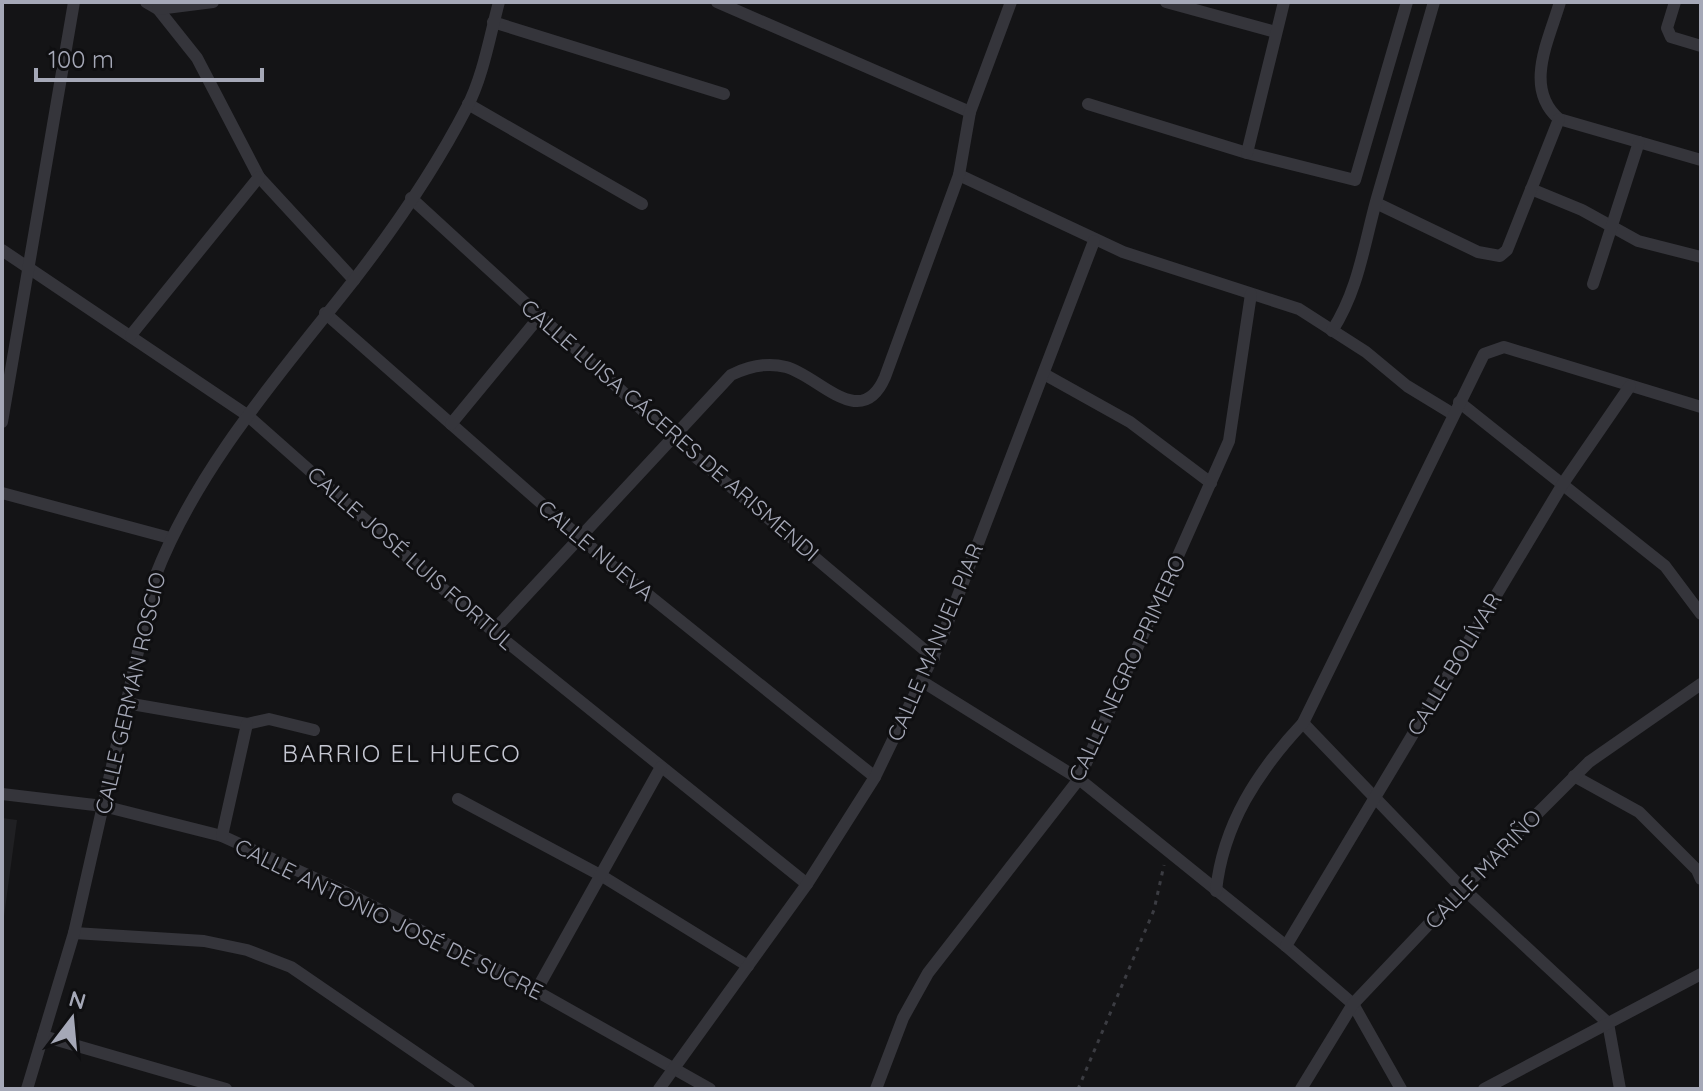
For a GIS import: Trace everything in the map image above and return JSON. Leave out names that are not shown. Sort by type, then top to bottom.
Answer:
[{"type":"street","points":[[2,422],[26,265],[74,2]]},
{"type":"street","points":[[146,2],[158,9],[197,58],[259,177],[354,280]]},
{"type":"street","points":[[158,9],[213,2]]},
{"type":"street","points":[[489,2],[499,2]]},
{"type":"street","name":"CALLE GERMÁN ROSCIO","points":[[27,1089],[74,933],[155,577],[170,538],[247,415],[354,280],[411,198],[468,104],[499,2]]},
{"type":"street","points":[[717,2],[970,112]]},
{"type":"street","points":[[493,631],[731,375],[752,367],[784,366],[803,374],[841,399],[862,400],[882,385],[959,175],[970,112],[1011,2]]},
{"type":"street","points":[[1166,2],[1276,32]]},
{"type":"street","points":[[1247,153],[1284,2]]},
{"type":"street","points":[[1088,104],[1247,153],[1355,180],[1407,2]]},
{"type":"street","points":[[1332,331],[1353,293],[1370,239],[1376,203],[1434,2]]},
{"type":"street","points":[[1560,2],[1539,76],[1544,101],[1559,119],[1701,160]]},
{"type":"street","points":[[1675,2],[1667,28],[1671,37],[1701,46]]},
{"type":"street","points":[[493,22],[724,94]]},
{"type":"street","points":[[468,104],[642,204]]},
{"type":"street","points":[[1376,203],[1416,225],[1495,256],[1507,250],[1559,119]]},
{"type":"street","points":[[1593,284],[1639,142]]},
{"type":"street","points":[[959,175],[1094,241],[1299,309],[1366,352],[1407,386],[1456,408],[1564,482],[1665,566],[1701,614]]},
{"type":"street","points":[[131,335],[259,177]]},
{"type":"street","points":[[1531,189],[1570,203],[1638,241],[1701,257]]},
{"type":"street","name":"CALLE LUISA CÁCERES DE ARISMENDI","points":[[411,198],[673,438],[934,658]]},
{"type":"street","name":"CALLE MANUEL PIAR","points":[[659,1089],[807,884],[875,777],[934,658],[1094,241]]},
{"type":"street","name":"CALLE JOSÉ LUIS FORTUL","points":[[2,250],[247,415],[493,631],[807,884]]},
{"type":"street","name":"CALLE NEGRO PRIMERO","points":[[876,1089],[903,1018],[928,973],[1079,779],[1229,441],[1251,294]]},
{"type":"street","name":"CALLE NUEVA","points":[[325,313],[580,537],[875,777]]},
{"type":"street","points":[[451,424],[540,316]]},
{"type":"street","points":[[1216,891],[1219,856],[1237,815],[1265,764],[1303,723],[1484,354],[1493,348],[1504,347],[1701,407]]},
{"type":"street","points":[[1044,374],[1130,422],[1211,483]]},
{"type":"street","name":"CALLE BOLÍVAR","points":[[1286,946],[1564,482],[1630,386]]},
{"type":"street","points":[[2,493],[170,538]]},
{"type":"street","points":[[923,682],[1079,779],[1286,946],[1353,1004],[1401,1089]]},
{"type":"street","name":"CALLE MARIÑO","points":[[1301,1089],[1353,1004],[1463,888],[1589,762],[1701,684]]},
{"type":"street","points":[[126,703],[247,724],[269,719],[314,730]]},
{"type":"street","points":[[1303,723],[1463,888],[1608,1023],[1620,1089]]},
{"type":"street","points":[[222,836],[247,724]]},
{"type":"street","points":[[536,991],[661,767]]},
{"type":"street","points":[[1574,776],[1639,812],[1697,870],[1701,879]]},
{"type":"street","name":"CALLE ANTONIO JOSÉ DE SUCRE","points":[[2,794],[103,806],[222,836],[345,892],[536,991],[710,1089]]},
{"type":"street","points":[[458,799],[602,876],[748,966]]},
{"type":"street","points":[[74,933],[204,941],[247,950],[291,967],[469,1089]]},
{"type":"street","points":[[1484,1089],[1701,974]]},
{"type":"street","points":[[43,1036],[226,1089]]},
{"type":"path","points":[[1078,1089],[1154,910],[1167,849]]},
{"type":"shaded area","points":[[2,818],[17,820],[2,931]]},
{"type":"district","name":"BARRIO EL HUECO","points":[[402,754]]}]
